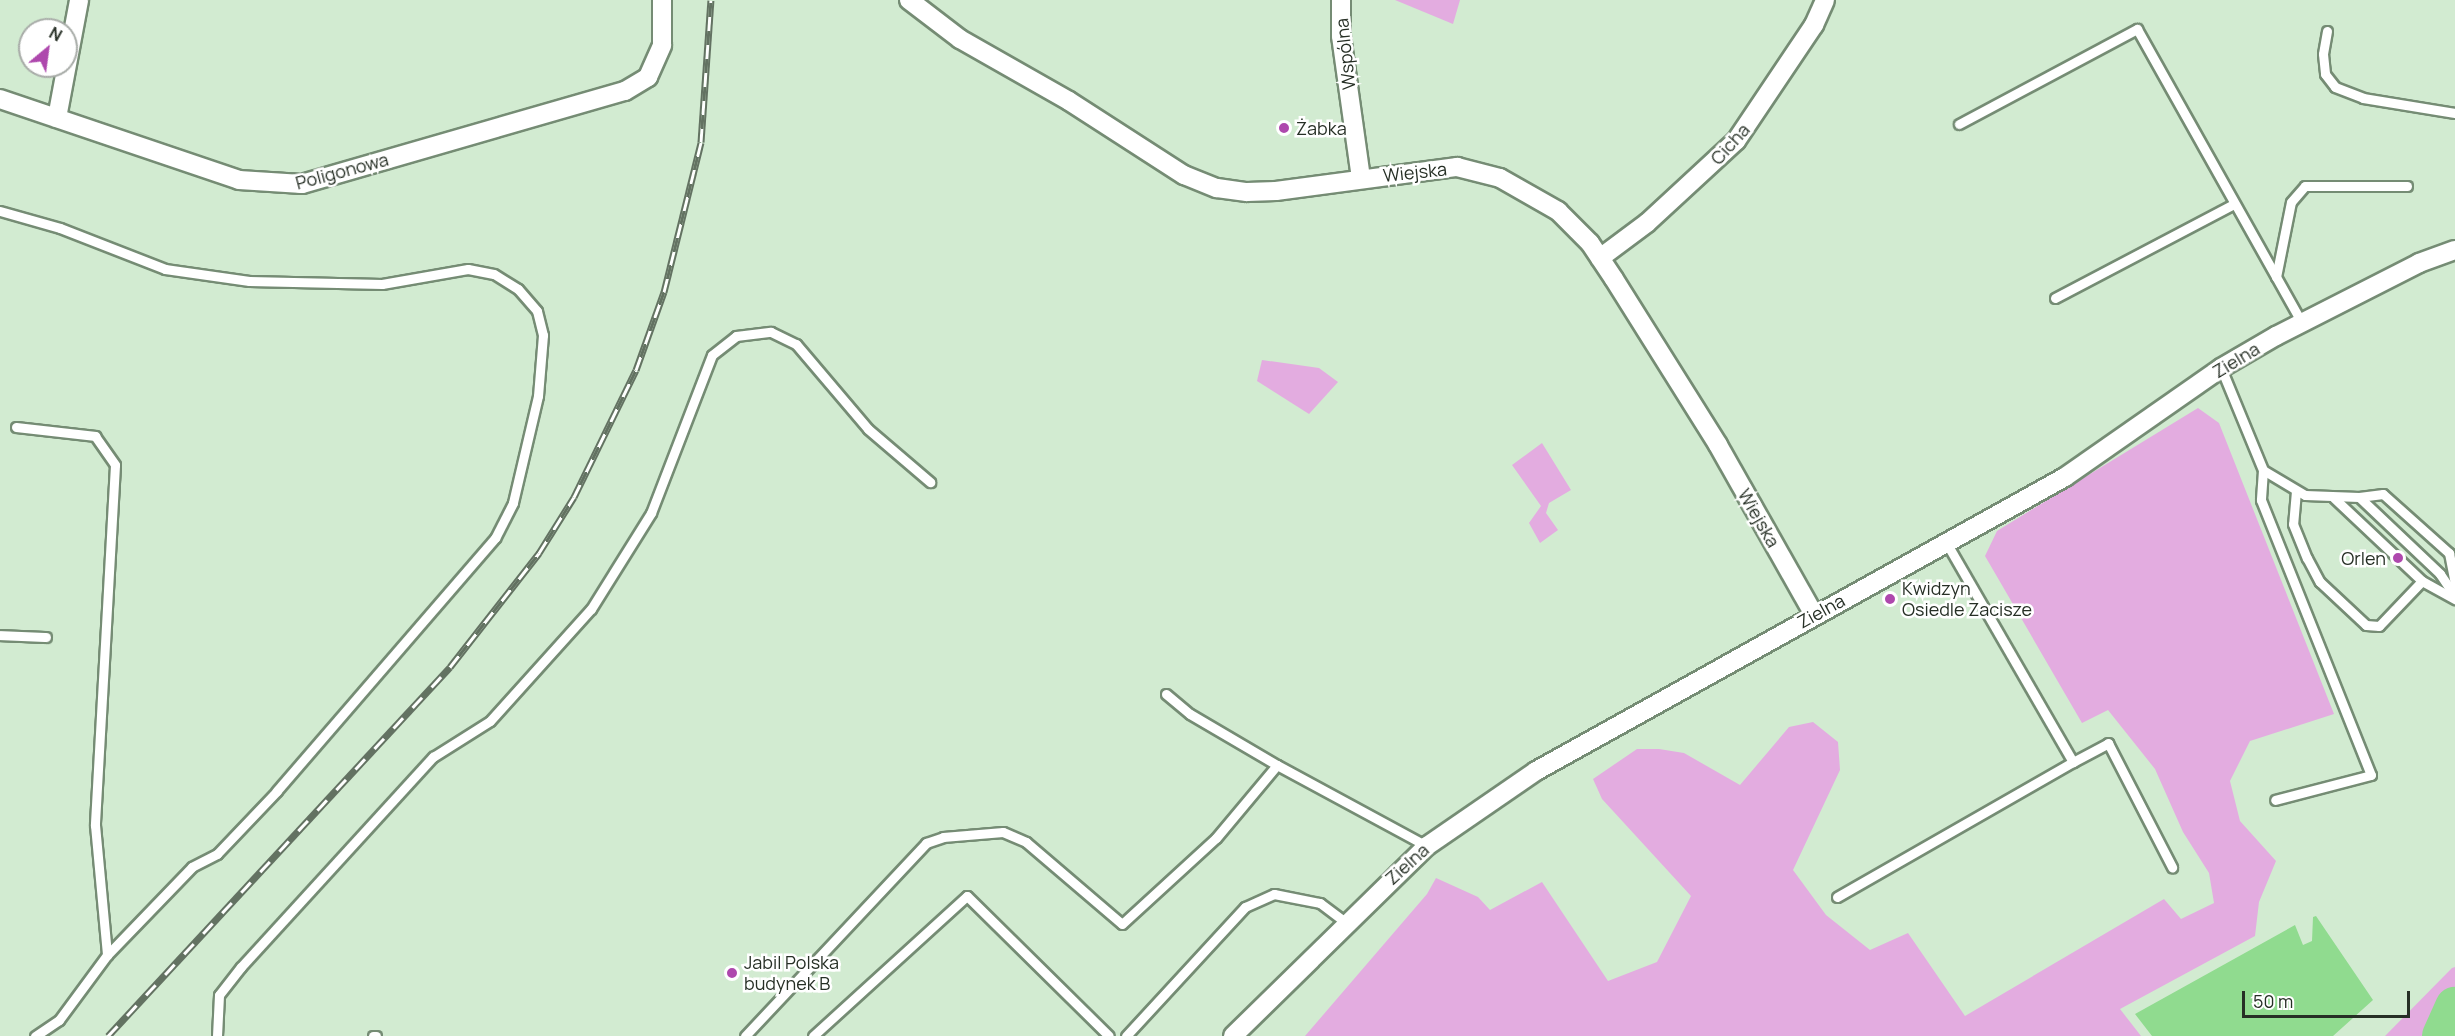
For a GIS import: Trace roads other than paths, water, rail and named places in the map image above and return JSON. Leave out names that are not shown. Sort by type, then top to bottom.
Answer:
[{"type":"street","points":[[57,118],[79,0]]},
{"type":"street","name":"Poligonowa","points":[[0,99],[239,180],[286,185],[318,180],[625,91],[648,77],[662,45],[662,0]]},
{"type":"street","name":"Wiejska","points":[[909,0],[960,39],[1204,184],[1247,192],[1457,167],[1500,178],[1558,211],[1600,258],[1718,445],[1814,615]]},
{"type":"street","name":"Wspólna","points":[[1341,0],[1341,36],[1361,179]]},
{"type":"street","name":"Cicha","points":[[1600,258],[1647,223],[1736,141],[1808,34],[1825,0]]},
{"type":"street","name":"Zielna","points":[[1233,1036],[1345,922],[1427,846],[1536,771],[2065,477],[2221,368],[2302,323],[2420,263],[2455,250]]},
{"type":"lane","points":[[1959,124],[2137,28],[2302,323]]},
{"type":"lane","points":[[2327,32],[2323,54],[2325,74],[2335,87],[2363,98],[2455,113]]},
{"type":"lane","points":[[2276,277],[2291,202],[2305,186],[2408,186]]},
{"type":"lane","points":[[2055,298],[2234,204]]},
{"type":"lane","points":[[0,211],[60,228],[165,270],[249,281],[382,284],[468,269],[494,274],[518,289],[537,311],[543,335],[537,396],[513,502],[495,538],[277,791],[217,854],[192,867],[107,955],[59,1020],[35,1036]]},
{"type":"lane","points":[[217,1036],[219,995],[241,968],[434,757],[489,721],[591,609],[651,513],[712,355],[736,336],[771,332],[796,344],[868,429],[930,482]]},
{"type":"lane","points":[[2221,368],[2263,470],[2261,500],[2371,775],[2275,800]]},
{"type":"lane","points":[[16,427],[95,436],[115,465],[95,825],[107,955]]},
{"type":"lane","points":[[2263,470],[2296,491],[2334,498],[2383,494],[2449,553],[2455,585]]},
{"type":"lane","points":[[2296,491],[2293,524],[2307,558],[2320,582],[2366,625],[2379,626],[2422,581]]},
{"type":"lane","points":[[2359,497],[2440,574],[2455,598]]},
{"type":"lane","points":[[2334,498],[2422,581],[2455,598]]},
{"type":"lane","points":[[1946,542],[2073,762]]},
{"type":"lane","points":[[0,635],[46,637]]},
{"type":"lane","points":[[1166,694],[1190,714],[1277,765],[1427,846]]},
{"type":"lane","points":[[1837,897],[2108,743],[2172,867]]},
{"type":"lane","points":[[745,1036],[926,843],[972,832],[1003,832],[1026,842],[1122,924],[1216,838],[1277,765]]},
{"type":"lane","points":[[1126,1036],[1245,907],[1274,894],[1320,903],[1345,922]]},
{"type":"lane","points":[[813,1036],[967,896],[1109,1036]]},
{"type":"waterway","points":[[2442,1036],[2455,1007]]},
{"type":"railway","points":[[108,1036],[450,667],[539,553],[574,497],[636,370],[664,292],[701,142],[711,0]]},
{"type":"place","name":"Żabka","points":[[1284,128]]},
{"type":"place","name":"Orlen","points":[[2398,558]]},
{"type":"place","name":"Kwidzyn Osiedle Zacisze","points":[[1890,599]]},
{"type":"place","name":"Jabil Polska budynek B","points":[[732,973]]}]
